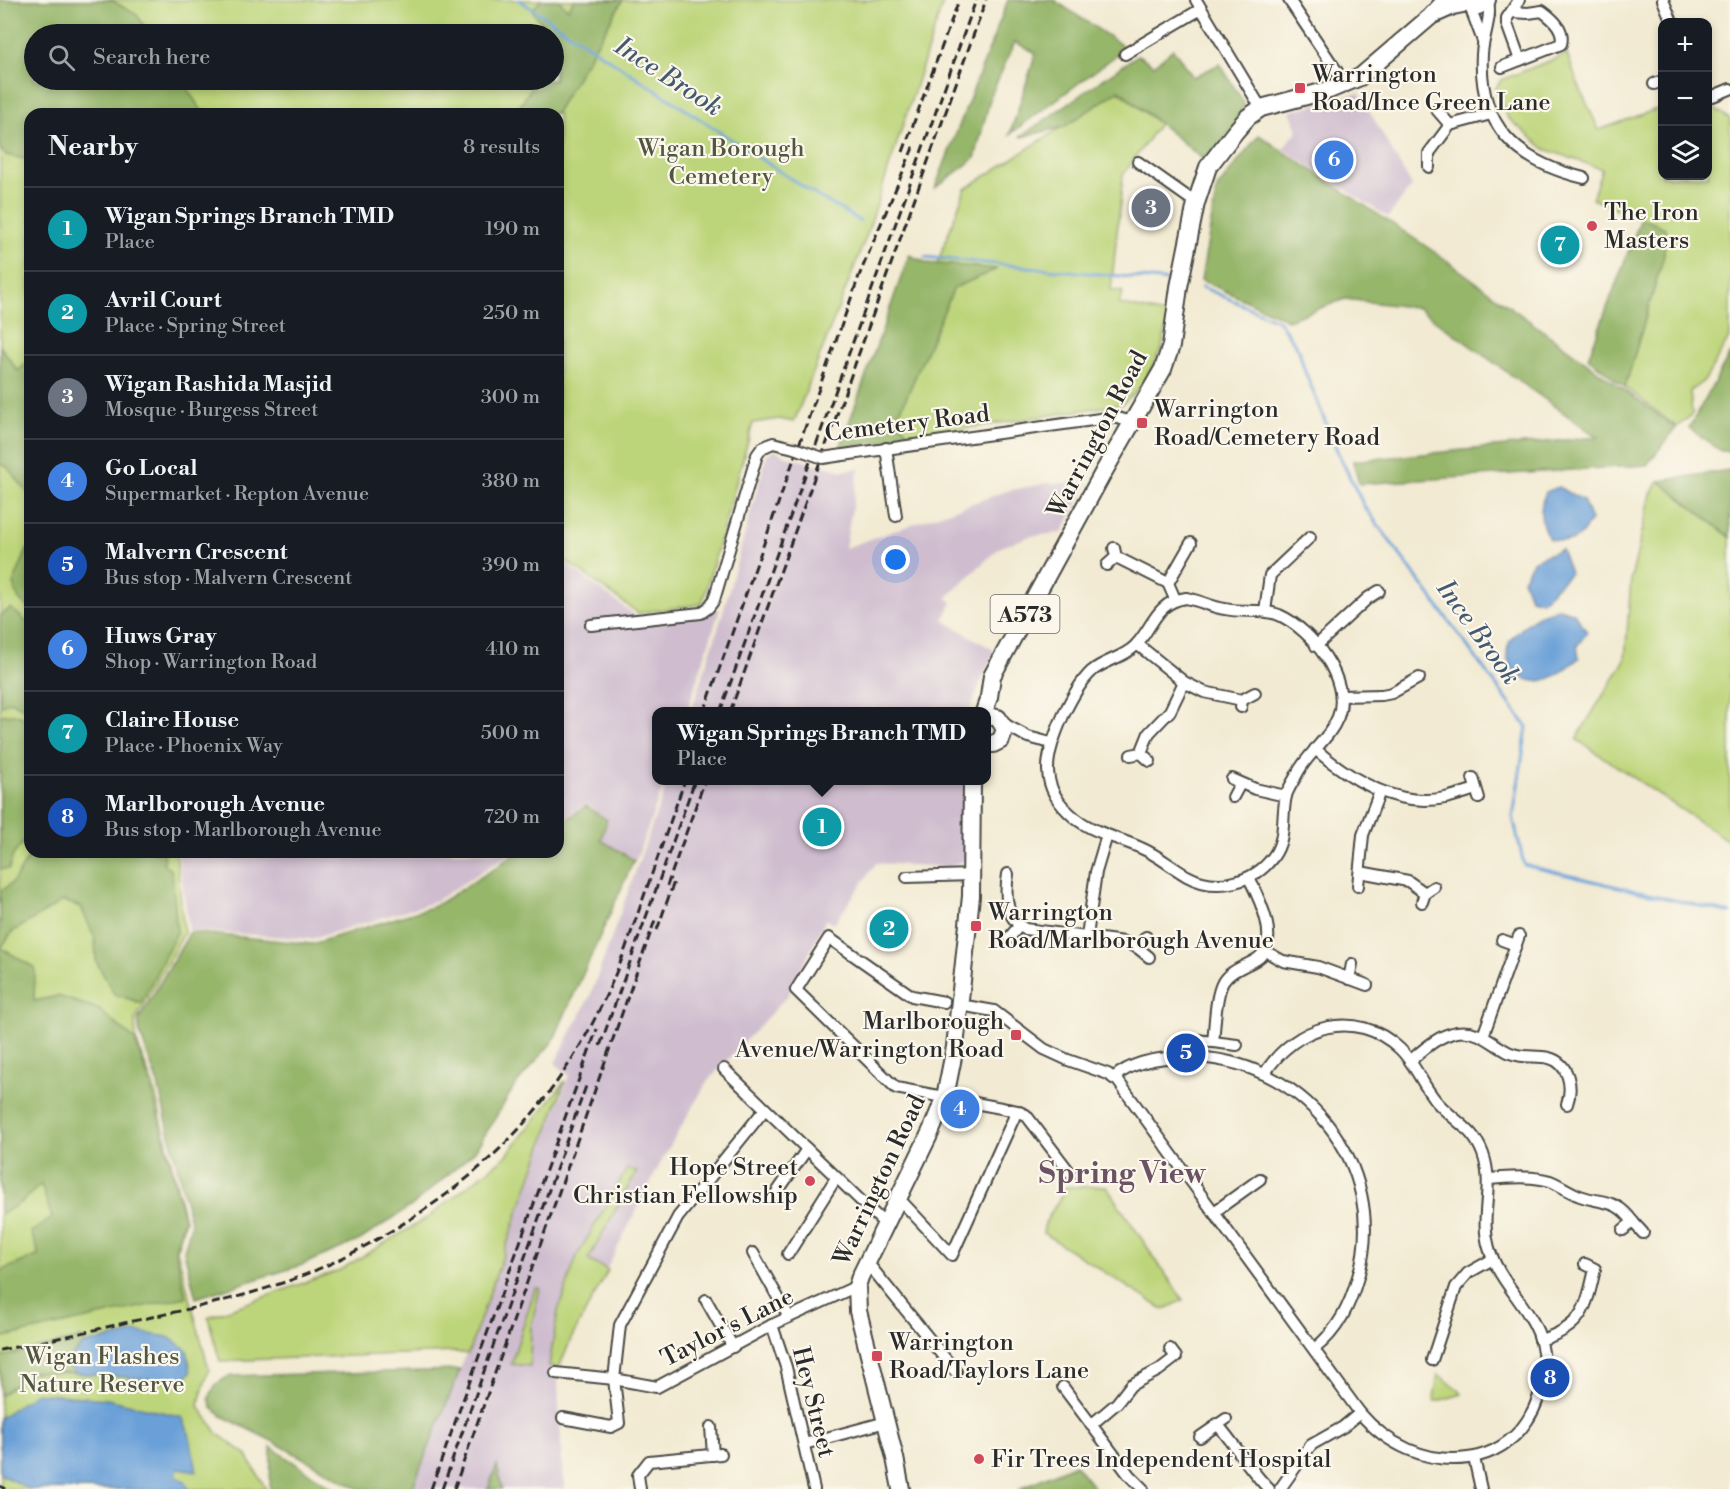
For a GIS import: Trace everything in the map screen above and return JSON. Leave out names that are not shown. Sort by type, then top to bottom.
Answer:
[{"type":"main road","name":"Warrington Road","points":[[992,727],[992,676],[1026,611],[1163,369],[1171,346],[1179,287],[1196,202],[1208,167],[1248,117],[1261,108],[1346,85],[1360,77],[1430,17],[1446,0]]},
{"type":"main road","name":"A573","points":[[1468,2],[1478,6],[1487,0]]},
{"type":"main road","name":"Warrington Road","points":[[1430,17],[1468,2]]},
{"type":"main road","name":"Warrington Road","points":[[901,1489],[858,1311],[857,1286],[866,1261],[931,1131],[945,1097],[955,1047],[944,999],[972,875],[972,785]]},
{"type":"street","points":[[1289,0],[1346,85]]},
{"type":"street","points":[[1487,0],[1490,10],[1483,42],[1483,87],[1491,114],[1509,141],[1524,154],[1550,168],[1584,178]]},
{"type":"street","points":[[1519,0],[1507,18],[1507,24],[1520,60]]},
{"type":"street","points":[[1663,0],[1670,18]]},
{"type":"street","points":[[1468,2],[1483,42]]},
{"type":"street","points":[[1125,54],[1198,4],[1261,108]]},
{"type":"street","points":[[1502,67],[1561,44],[1563,38],[1556,22],[1542,11],[1512,12]]},
{"type":"street","points":[[1712,93],[1730,88]]},
{"type":"street","points":[[1437,110],[1450,126]]},
{"type":"street","points":[[1429,167],[1430,153],[1450,126],[1491,114]]},
{"type":"street","points":[[1138,162],[1196,202]]},
{"type":"street","name":"Cemetery Road","points":[[591,625],[701,613],[708,608],[714,600],[757,455],[762,448],[772,442],[823,458],[1114,417],[1132,422]]},
{"type":"street","points":[[886,448],[896,516]]},
{"type":"street","points":[[1265,611],[1270,575],[1297,542],[1310,537]]},
{"type":"street","points":[[1168,583],[1191,543]]},
{"type":"street","points":[[1112,556],[1168,583],[1175,599]]},
{"type":"street","points":[[1316,646],[1365,595],[1379,591]]},
{"type":"street","points":[[1175,599],[1194,599],[1223,609],[1265,611],[1290,621],[1307,635],[1334,670],[1341,696],[1338,718],[1297,773],[1286,796],[1283,834],[1280,846],[1273,858],[1249,878],[1221,884],[1197,880],[1149,852],[1107,836],[1078,820],[1057,799],[1050,787],[1047,774],[1051,742],[1070,700],[1085,678],[1093,671],[1128,652],[1137,644],[1158,614],[1175,599]]},
{"type":"street","points":[[1137,644],[1184,682],[1204,692],[1242,703],[1255,693]]},
{"type":"street","points":[[1341,696],[1392,693],[1418,678]]},
{"type":"street","points":[[1141,756],[1149,733],[1170,711],[1184,682]]},
{"type":"street","points":[[992,727],[1051,742]]},
{"type":"street","points":[[1315,749],[1345,773],[1380,791],[1402,798],[1425,800],[1445,798],[1476,788]]},
{"type":"street","points":[[1233,797],[1236,782],[1286,796]]},
{"type":"street","points":[[1358,886],[1363,835],[1380,791]]},
{"type":"street","points":[[1087,936],[1096,872],[1107,836]]},
{"type":"street","points":[[1360,872],[1408,881],[1427,894]]},
{"type":"street","points":[[1008,874],[1001,888],[1018,926],[1025,929],[1124,942],[1138,948],[1149,957]]},
{"type":"street","points":[[907,877],[972,875]]},
{"type":"street","points":[[1213,1042],[1219,992],[1223,981],[1258,959],[1265,951],[1268,940],[1262,902],[1249,878]]},
{"type":"street","points":[[1009,938],[1018,926]]},
{"type":"street","points":[[1138,948],[1146,937]]},
{"type":"street","points":[[1071,1174],[1026,1115],[1017,1111],[896,1088],[796,990],[830,938],[912,996],[944,999],[994,1011],[1044,1049],[1113,1078],[1123,1087],[1360,1413],[1382,1436],[1409,1449],[1441,1459],[1474,1458],[1492,1452],[1520,1431],[1529,1417],[1540,1394],[1544,1375],[1544,1358],[1533,1322],[1493,1259],[1485,1229],[1488,1179],[1484,1155],[1474,1137],[1432,1096],[1399,1048],[1384,1037],[1361,1028],[1340,1026],[1320,1029],[1294,1041],[1281,1052],[1265,1073]]},
{"type":"street","points":[[1483,1036],[1517,940],[1502,940]]},
{"type":"street","points":[[1265,951],[1283,961],[1318,967],[1367,984]]},
{"type":"street","points":[[1349,979],[1352,964]]},
{"type":"street","points":[[1410,1061],[1434,1042],[1450,1034],[1467,1032],[1483,1036],[1517,1055],[1549,1058],[1560,1063],[1569,1080],[1570,1093],[1566,1105]]},
{"type":"street","points":[[1189,1039],[1237,1045]]},
{"type":"street","points":[[1113,1078],[1139,1064],[1174,1057],[1227,1060],[1265,1073],[1296,1093],[1320,1115],[1349,1157],[1359,1185],[1365,1226],[1365,1246],[1356,1287],[1344,1315],[1331,1334],[1314,1349]]},
{"type":"street","points":[[724,1069],[885,1224]]},
{"type":"street","points":[[563,1418],[610,1427],[619,1423],[614,1379],[620,1324],[678,1217],[765,1109]]},
{"type":"street","points":[[897,1200],[952,1255],[1017,1111]]},
{"type":"street","points":[[775,1195],[807,1149]]},
{"type":"street","points":[[1488,1179],[1530,1177],[1550,1181],[1579,1196],[1613,1203],[1626,1212],[1643,1233]]},
{"type":"street","points":[[788,1254],[836,1178]]},
{"type":"street","points":[[1214,1212],[1260,1179]]},
{"type":"street","points":[[1623,1230],[1632,1222]]},
{"type":"street","points":[[753,1253],[789,1317]]},
{"type":"street","points":[[1540,1340],[1566,1331],[1578,1319],[1590,1266],[1600,1257]]},
{"type":"street","points":[[1432,1360],[1440,1350],[1456,1287],[1467,1273],[1493,1259]]},
{"type":"street","points":[[866,1261],[956,1372]]},
{"type":"street","name":"Taylor's Lane","points":[[556,1373],[614,1379],[657,1387],[772,1325],[857,1286]]},
{"type":"street","points":[[706,1300],[734,1347]]},
{"type":"street","name":"Hey Street","points":[[772,1325],[786,1367],[814,1489]]},
{"type":"street","points":[[1091,1425],[1117,1403],[1131,1385],[1160,1370],[1176,1357]]},
{"type":"street","points":[[1063,1387],[1129,1475],[1143,1489]]},
{"type":"street","points":[[1280,1489],[1311,1445],[1336,1432],[1360,1413]]},
{"type":"street","points":[[1200,1437],[1222,1421],[1234,1444],[1257,1477],[1269,1489]]},
{"type":"street","points":[[804,1444],[886,1422]]},
{"type":"street","points":[[639,1489],[638,1475],[649,1461],[717,1454],[711,1427]]},
{"type":"street","points":[[1474,1458],[1481,1489]]},
{"type":"shaded area","points":[[1359,93],[1412,186],[1388,217],[1283,149],[1298,130],[1290,111]]},
{"type":"shaded area","points":[[775,450],[791,458],[843,471],[859,468],[845,548],[1007,491],[1048,483],[1088,483],[1062,533],[1030,536],[999,548],[946,598],[952,602],[943,620],[995,651],[971,707],[693,707],[721,619],[767,454]]},
{"type":"shaded area","points":[[564,562],[636,616],[720,609],[688,707],[652,707],[652,785],[664,785],[636,860],[602,840],[608,820],[586,804],[564,820]]},
{"type":"shaded area","points":[[667,785],[964,785],[966,859],[949,867],[876,863],[834,924],[826,919],[788,995],[707,1082],[662,1160],[571,1339],[559,1368],[565,1489],[502,1489],[497,1466],[488,1489],[412,1489],[460,1370],[569,1075],[555,1063],[591,994]]},
{"type":"shaded area","points":[[179,858],[503,858],[434,902],[311,939],[189,930]]},
{"type":"green space","points":[[0,0],[944,0],[866,237],[794,422],[779,419],[753,423],[702,604],[638,613],[564,559],[564,108],[24,108],[24,858],[177,858],[184,933],[135,1020],[136,1040],[154,1088],[185,1220],[177,1250],[209,1370],[198,1405],[218,1434],[246,1454],[266,1489],[0,1489]]},
{"type":"green space","points":[[0,0],[111,0],[137,15],[143,24],[24,24],[24,90],[188,90],[200,108],[24,108],[24,159],[6,155],[0,148]]},
{"type":"green space","points":[[541,0],[558,0],[568,9],[574,0],[623,0],[559,108],[519,108],[530,90],[564,90],[564,24],[542,24],[532,10]]},
{"type":"green space","points":[[1008,0],[1054,0],[1126,48],[1010,134],[1036,53],[1015,42],[991,95],[975,158],[935,188]]},
{"type":"green space","points":[[1173,49],[1193,77],[1220,64],[1244,103],[1238,122],[1205,161],[1119,90],[1064,127],[1020,137],[1138,55],[1154,65]]},
{"type":"green space","points":[[1567,54],[1599,130],[1658,108],[1658,180],[1712,180],[1712,107],[1730,119],[1730,336],[1705,380],[1690,391],[1692,414],[1677,427],[1625,387],[1664,255],[1665,228],[1592,199],[1602,169],[1545,149],[1508,118],[1495,89],[1501,80]]},
{"type":"green space","points":[[1118,91],[1159,124],[1123,175],[1111,290],[1123,292],[1119,304],[1169,315],[1162,348],[1141,387],[1122,404],[870,443],[965,189]]},
{"type":"green space","points":[[1259,135],[1439,255],[1676,428],[1647,465],[1359,484],[1353,461],[1597,437],[1418,308],[1345,299],[1288,320],[1201,280],[1217,188]]},
{"type":"green space","points":[[1641,218],[1665,228],[1664,255],[1625,387],[1588,358]]},
{"type":"green space","points":[[909,255],[927,263],[997,269],[954,288],[897,419],[911,437],[840,448]]},
{"type":"green space","points":[[0,346],[18,371],[24,366],[24,488],[7,467],[0,464]]},
{"type":"green space","points":[[1730,354],[1730,451],[1721,451],[1689,428]]},
{"type":"green space","points":[[1729,470],[1730,537],[1659,481]]},
{"type":"green space","points":[[1659,481],[1730,537],[1730,842],[1576,739],[1625,660],[1631,579],[1651,494]]},
{"type":"green space","points":[[24,557],[24,604],[19,600],[13,584]]},
{"type":"green space","points":[[11,608],[24,620],[24,708],[10,701],[0,706],[0,616]]},
{"type":"green space","points":[[15,714],[24,718],[24,841],[13,855],[9,869],[0,869],[0,715]]},
{"type":"green space","points":[[586,806],[607,820],[601,840],[634,860],[553,1041],[514,1087],[475,1151],[413,1205],[360,1240],[302,1265],[196,1298],[184,1251],[191,1225],[158,1084],[140,1034],[138,1020],[190,932],[312,944],[435,906],[508,858],[564,858],[564,822]]},
{"type":"green space","points":[[28,858],[164,858],[164,864],[172,871],[177,932],[141,1003],[114,994],[96,961],[95,939],[81,907],[63,901],[12,932],[1,948],[35,968],[34,1001],[58,996],[98,1009],[135,1040],[151,1087],[184,1219],[175,1250],[186,1297],[0,1338],[0,1271],[39,1255],[31,1232],[52,1218],[41,1184],[22,1202],[0,1215],[0,892],[13,882]]},
{"type":"green space","points":[[565,1081],[468,1354],[456,1352],[220,1361],[208,1317],[340,1270],[427,1218],[506,1156]]},
{"type":"green space","points":[[627,1169],[637,1171],[588,1260],[608,1270],[571,1339],[559,1368],[549,1366],[558,1311],[577,1256]]},
{"type":"green space","points":[[1106,1186],[1183,1300],[1164,1310],[1043,1233],[1045,1223],[1066,1187]]},
{"type":"green space","points":[[540,1288],[531,1326],[530,1366],[511,1364],[535,1289]]},
{"type":"green space","points":[[82,1338],[84,1344],[66,1362],[75,1373],[30,1372],[0,1396],[0,1357]]},
{"type":"green space","points":[[460,1370],[412,1489],[359,1489],[222,1416],[212,1408],[209,1398],[216,1384],[229,1376]]},
{"type":"green space","points":[[1438,1374],[1459,1390],[1462,1394],[1435,1401]]},
{"type":"green space","points":[[271,1447],[331,1487],[333,1489],[270,1489]]},
{"type":"green space","points":[[1075,1464],[1095,1489],[1019,1489]]},
{"type":"green space","points":[[497,1465],[502,1489],[488,1489]]},
{"type":"water","points":[[1558,487],[1583,500],[1591,520],[1574,540],[1549,539],[1542,522],[1541,510],[1546,492]]},
{"type":"water","points":[[1561,549],[1570,573],[1542,601],[1530,598],[1523,579],[1534,560]]},
{"type":"water","points":[[1559,608],[1574,613],[1587,632],[1577,646],[1579,658],[1550,678],[1531,681],[1524,678],[1509,663],[1507,656],[1510,641],[1537,616]]},
{"type":"water","points":[[137,1332],[168,1337],[187,1350],[191,1372],[181,1382],[75,1373],[66,1362],[84,1344]]},
{"type":"water","points":[[36,1393],[107,1399],[182,1417],[189,1433],[197,1471],[178,1468],[176,1476],[185,1482],[189,1489],[29,1489],[0,1474],[0,1418]]},
{"type":"waterway","name":"Ince Brook","points":[[519,0],[555,24]]},
{"type":"waterway","name":"Ince Brook","points":[[564,30],[814,194],[860,221]]},
{"type":"waterway","name":"Ince Brook","points":[[925,257],[1171,281]]},
{"type":"waterway","name":"Ince Brook","points":[[1202,287],[1279,321],[1299,350],[1304,369],[1338,453],[1364,506],[1527,727],[1513,817],[1524,865],[1730,913]]},
{"type":"railway","points":[[903,152],[959,0]]},
{"type":"railway","points":[[722,707],[976,0]]},
{"type":"railway","points":[[732,707],[986,0]]},
{"type":"railway","points":[[706,707],[859,276],[915,143]]},
{"type":"railway","points":[[620,964],[683,785]]},
{"type":"railway","points":[[600,1046],[693,785]]},
{"type":"railway","points":[[667,886],[703,785]]},
{"type":"railway","points":[[657,930],[675,879]]},
{"type":"railway","points":[[454,1489],[655,920]]},
{"type":"railway","points":[[0,1350],[193,1308],[257,1291],[324,1267],[396,1228],[436,1202],[472,1174],[534,1112],[584,1039],[605,999],[623,955]]},
{"type":"railway","points":[[431,1489],[597,1029]]},
{"type":"railway","points":[[442,1489],[586,1086]]},
{"type":"railway","points":[[0,1486],[5,1489]]},
{"type":"place","name":"Warrington Road/Ince Green Lane","points":[[1300,88]]},
{"type":"place","name":"Huws Gray","points":[[1334,160]]},
{"type":"place","name":"Wigan Rashida Masjid","points":[[1151,208]]},
{"type":"place","name":"The Iron Masters","points":[[1592,226]]},
{"type":"place","name":"Claire House","points":[[1560,245]]},
{"type":"place","name":"Warrington Road/Cemetery Road","points":[[1142,423]]},
{"type":"place","name":"Wigan Springs Branch TMD","points":[[822,827]]},
{"type":"place","name":"Warrington Road/Marlborough Avenue","points":[[976,926]]},
{"type":"place","name":"Avril Court","points":[[889,929]]},
{"type":"place","name":"Marlborough Avenue/Warrington Road","points":[[1016,1035]]},
{"type":"place","name":"Malvern Crescent","points":[[1186,1053]]},
{"type":"place","name":"Go Local","points":[[960,1109]]},
{"type":"place","name":"Hope Street Christian Fellowship","points":[[810,1181]]},
{"type":"place","name":"Warrington Road/Taylors Lane","points":[[877,1356]]},
{"type":"place","name":"Marlborough Avenue","points":[[1550,1378]]},
{"type":"place","name":"Fir Trees Independent Hospital","points":[[979,1459]]},
{"type":"district","name":"Spring View","points":[[1122,1173]]},
{"type":"park label","name":"Wigan Borough Cemetery","points":[[721,162]]},
{"type":"park label","name":"Wigan Flashes Nature Reserve","points":[[102,1370]]}]
